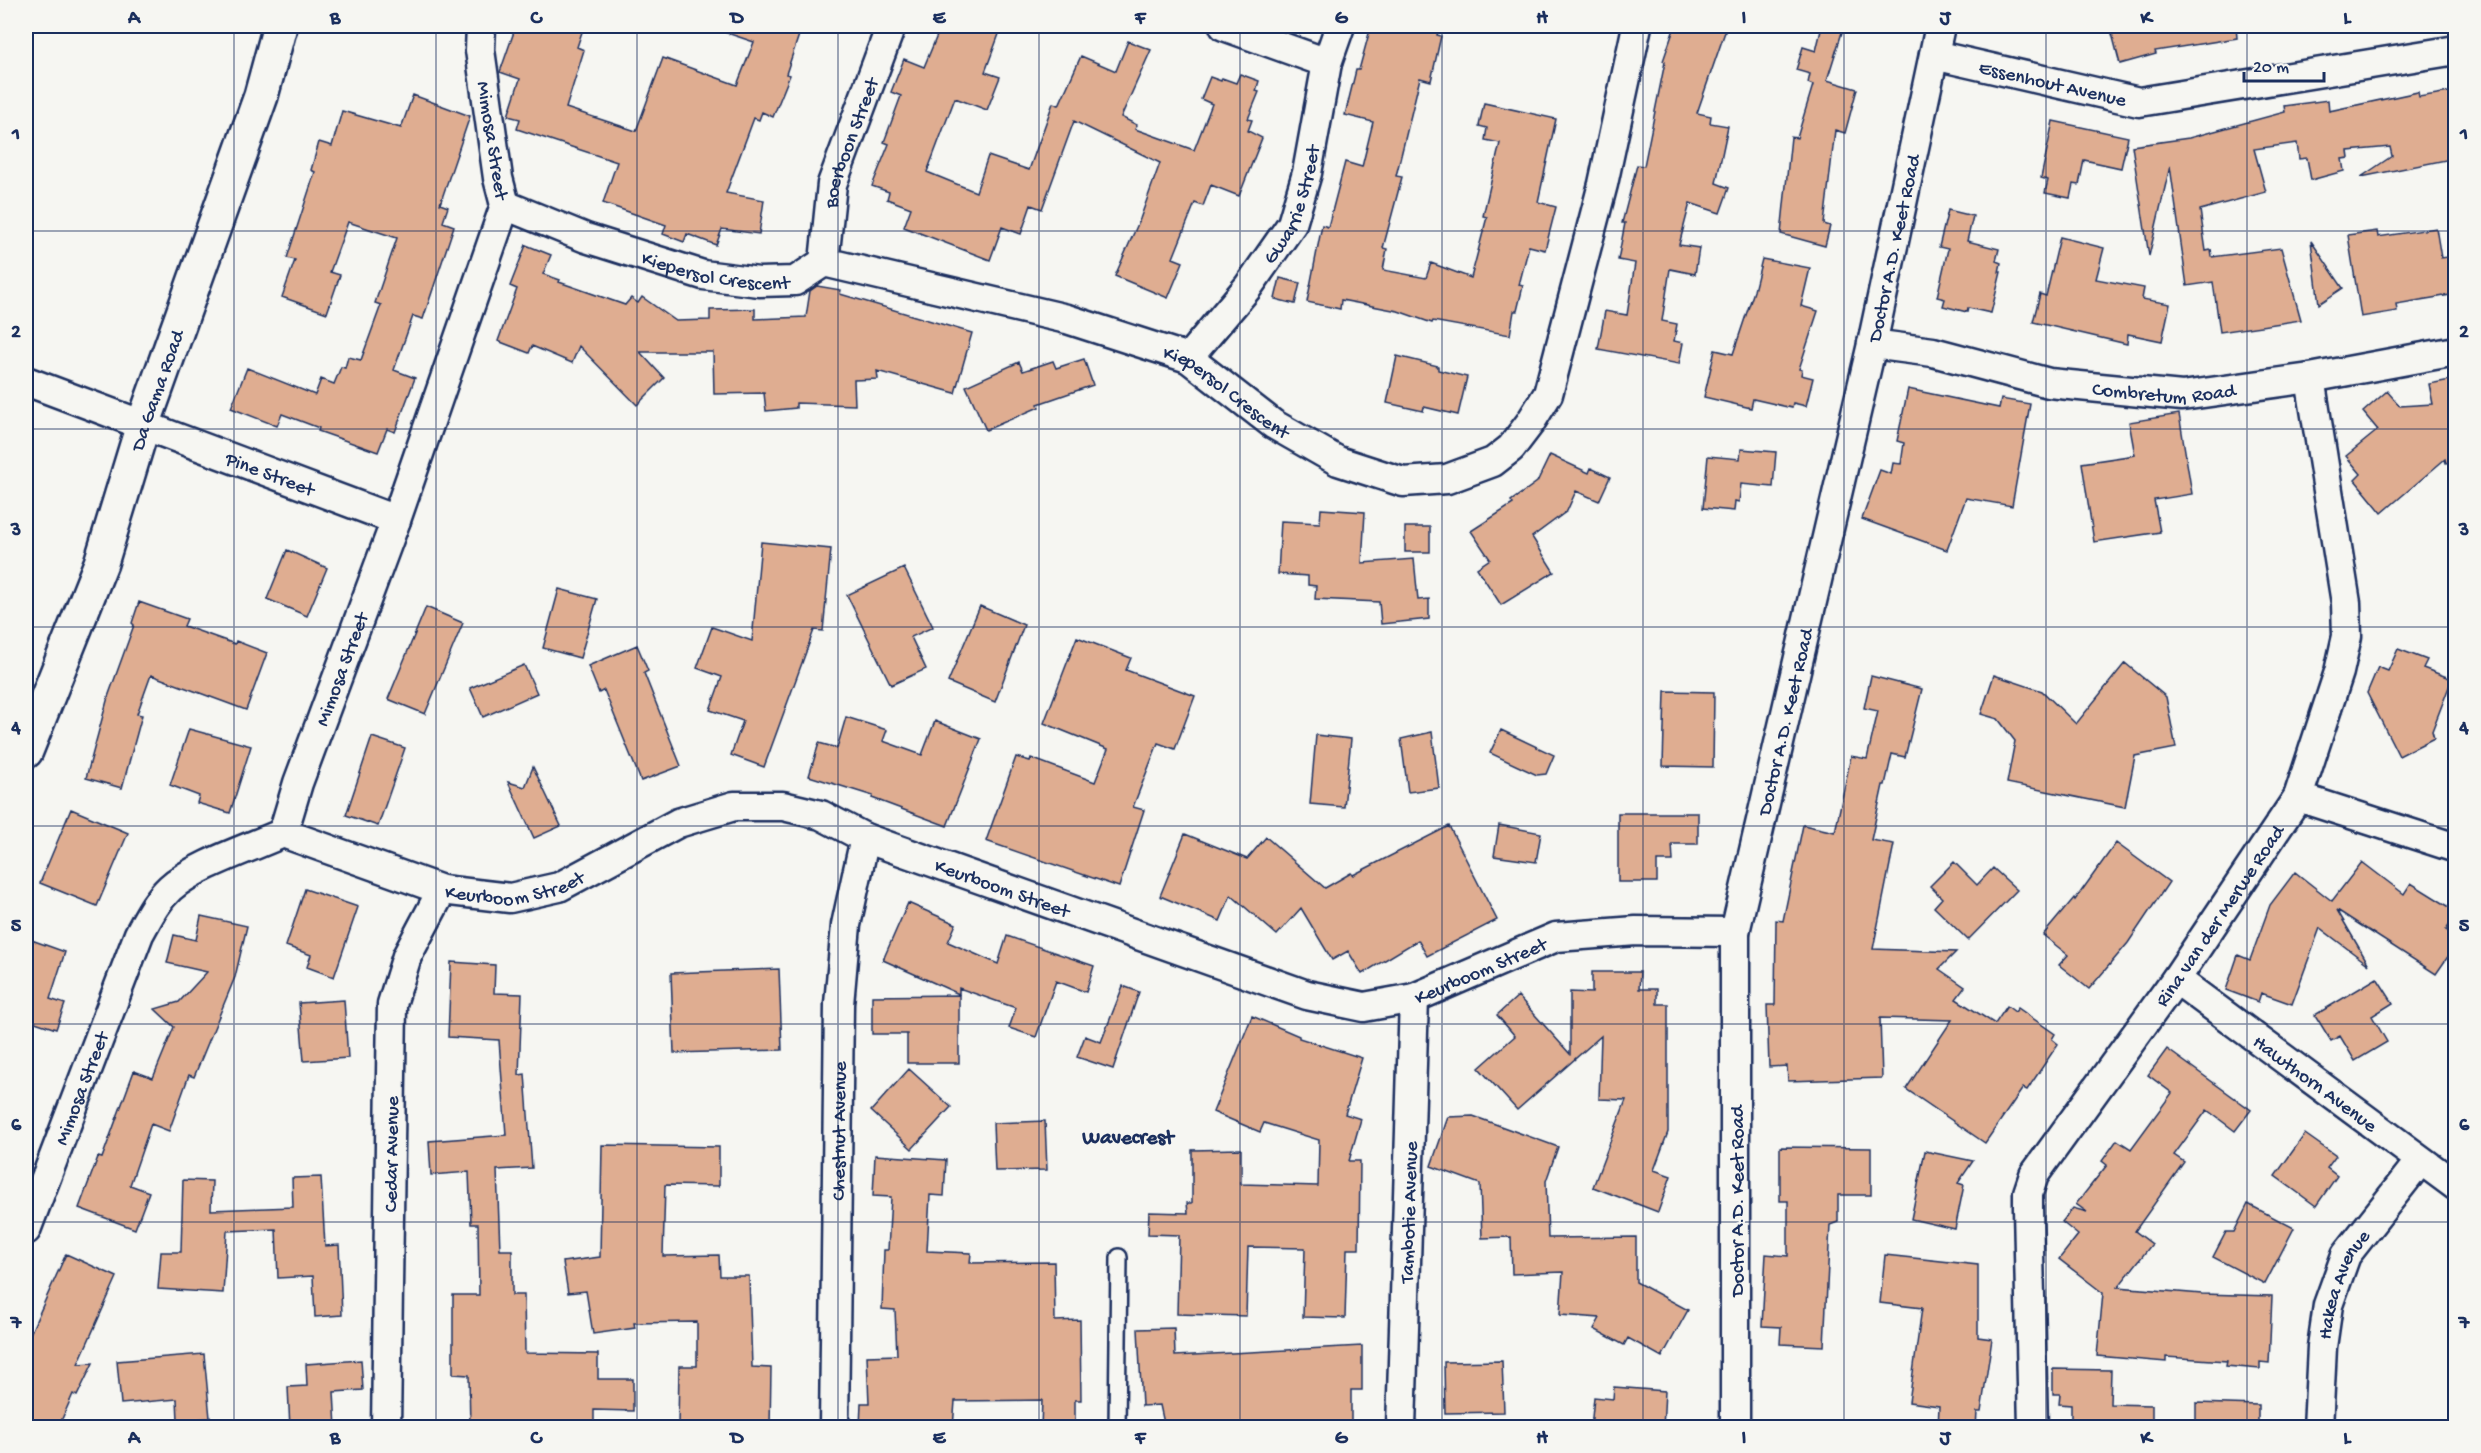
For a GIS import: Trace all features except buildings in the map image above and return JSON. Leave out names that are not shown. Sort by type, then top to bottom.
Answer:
[{"type":"street","name":"Da Gama Road","points":[[26,751],[101,563],[143,425],[261,96],[280,26]]},
{"type":"street","name":"Mimosa Street","points":[[26,1230],[139,934],[151,912],[171,887],[207,866],[283,833],[298,783],[396,520],[505,205],[498,178],[480,50],[481,26]]},
{"type":"street","name":"Boerboon Street","points":[[824,262],[832,184],[891,26]]},
{"type":"street","points":[[1224,26],[1327,63]]},
{"type":"street","name":"Gwarrie Street","points":[[1188,358],[1248,287],[1293,224],[1307,173],[1327,63],[1340,26]]},
{"type":"street","name":"Kiepersol Crescent","points":[[505,205],[586,238],[703,275],[759,282],[795,281],[824,262],[1067,319],[1188,358],[1273,424],[1338,461],[1403,482],[1447,479],[1493,462],[1511,448],[1548,394],[1603,184],[1636,26]]},
{"type":"street","name":"Doctor A.D. Keet Road","points":[[1735,1428],[1735,932],[1872,345],[1940,26]]},
{"type":"street","name":"Essenhout Avenue","points":[[1934,55],[2139,102],[2456,50]]},
{"type":"street","name":"Combretum Road","points":[[1872,345],[1933,352],[2049,383],[2182,396],[2310,378],[2456,351]]},
{"type":"street","name":"Rina van der Merwe Road","points":[[2033,1428],[2028,1193],[2034,1175],[2176,979],[2298,797],[2340,672],[2347,636],[2346,603],[2310,378]]},
{"type":"street","name":"Pine Street","points":[[26,381],[396,520]]},
{"type":"street","points":[[2298,797],[2456,848]]},
{"type":"street","name":"Keurboom Street","points":[[283,833],[442,890],[510,898],[559,886],[678,823],[734,806],[783,806],[820,814],[865,838],[1307,994],[1364,1007],[1414,998],[1556,937],[1636,931],[1735,932]]},
{"type":"street","name":"Chestnut Avenue","points":[[834,1428],[839,1004],[846,925],[865,838]]},
{"type":"street","name":"Cedar Avenue","points":[[386,1428],[393,1004],[407,956],[442,890]]},
{"type":"street","name":"Hawthorn Avenue","points":[[2176,979],[2456,1186]]},
{"type":"street","name":"Tambotie Avenue","points":[[1401,1428],[1414,998]]},
{"type":"street","name":"Hakea Avenue","points":[[2318,1428],[2322,1347],[2328,1305],[2346,1256],[2420,1161]]},
{"type":"lane","points":[[1117,1428],[1119,1257]]},
{"type":"district","name":"Wavecrest","points":[[1128,1136]]}]
